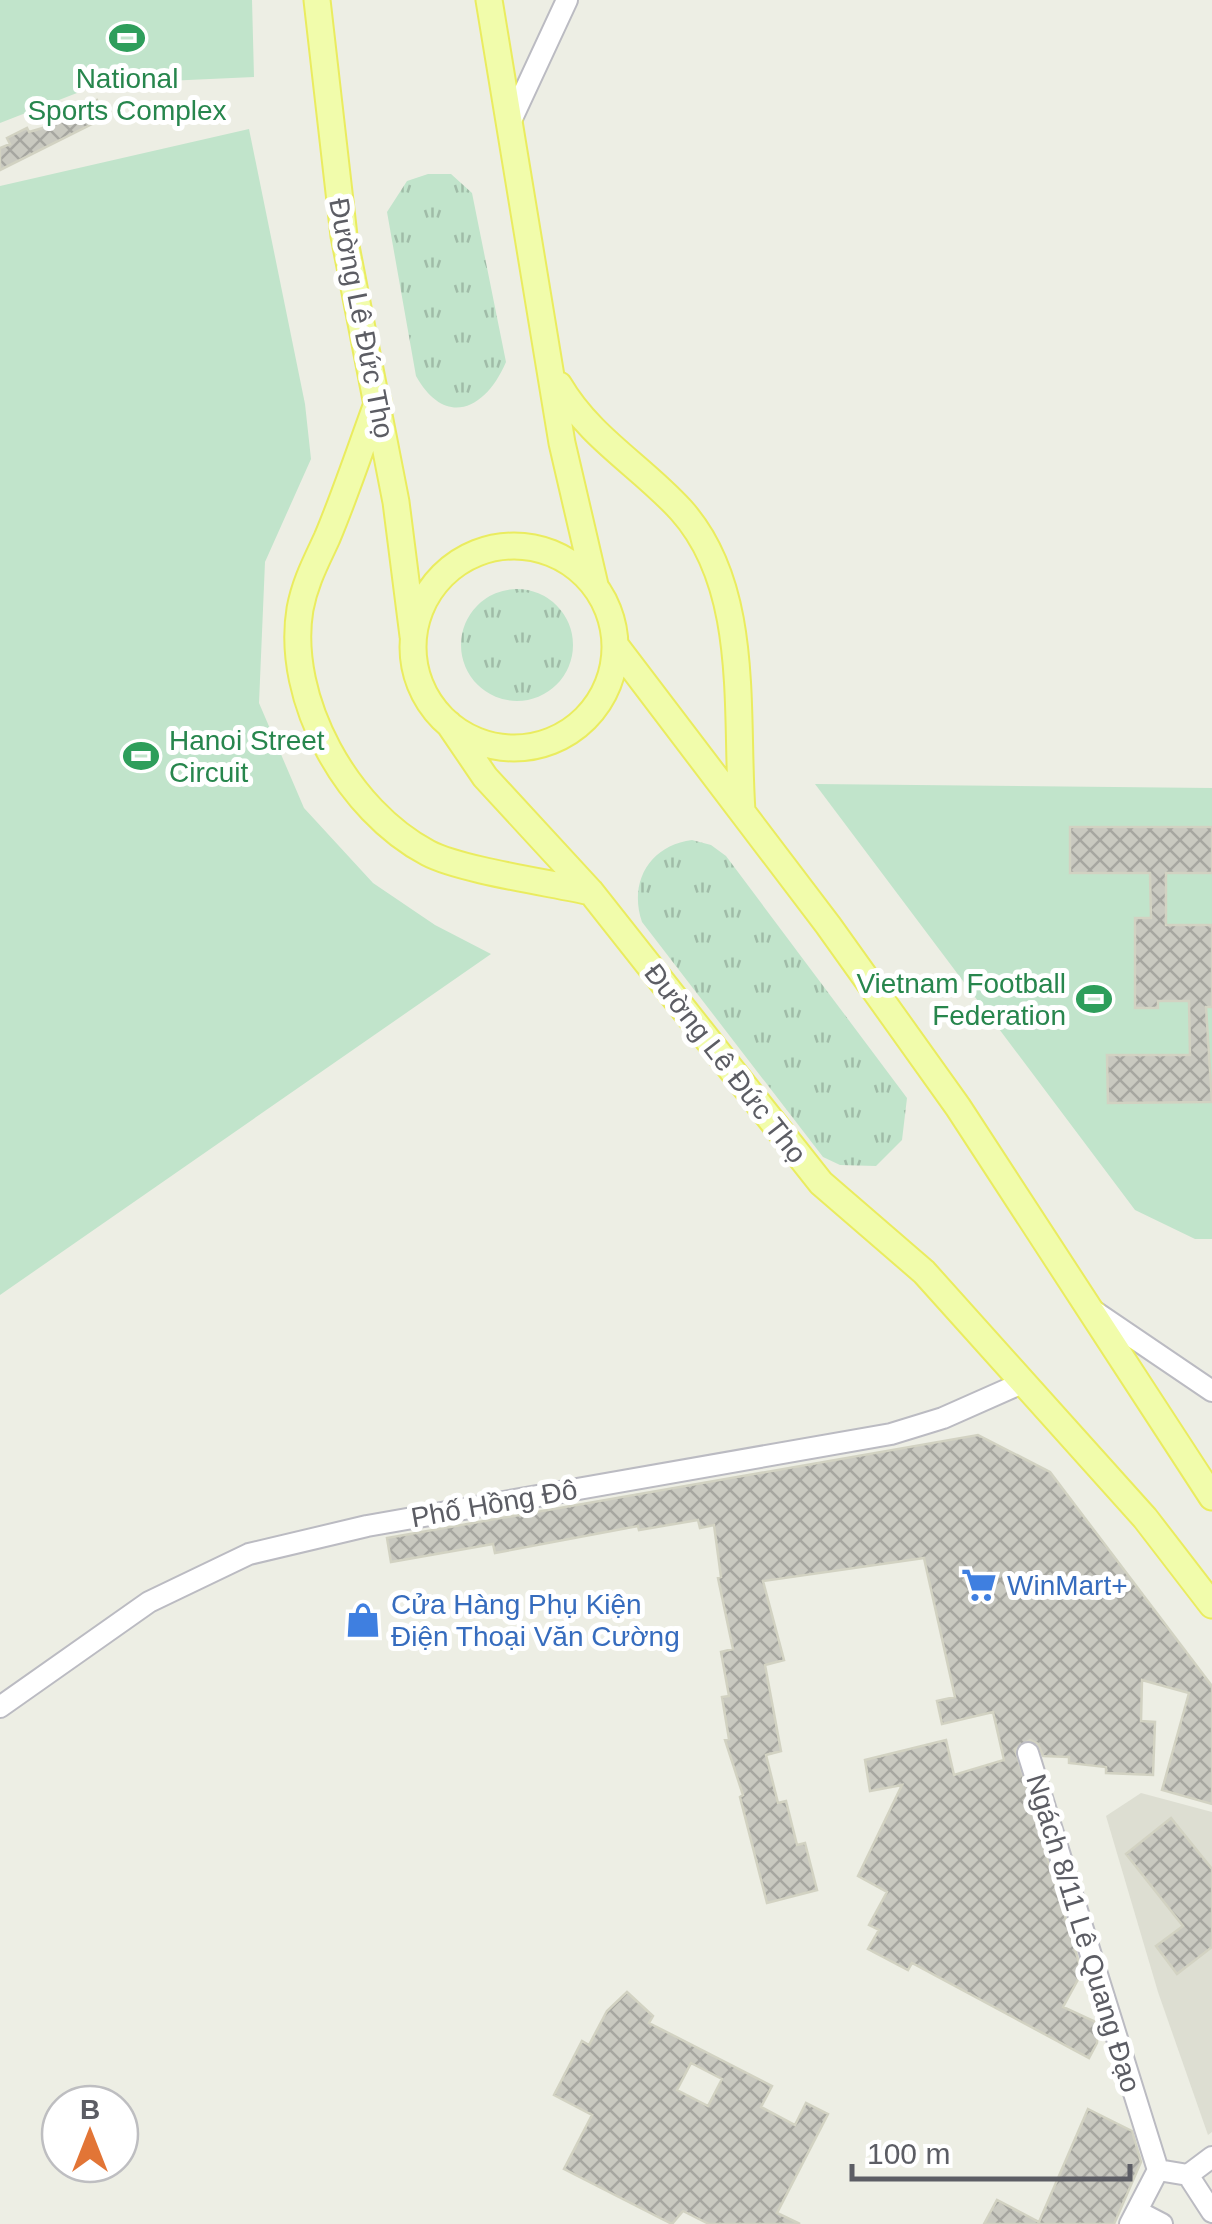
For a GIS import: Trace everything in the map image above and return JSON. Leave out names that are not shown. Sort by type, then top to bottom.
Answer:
[{"type":"main road","name":"Đường Lê Đức Thọ","points":[[317,0],[344,236],[378,401],[413,636]]},
{"type":"main road","points":[[489,0],[549,367],[595,585],[611,614],[616,646],[611,678],[596,707],[572,730],[542,744],[510,748],[477,741],[449,724],[427,699],[415,668],[413,636],[422,603],[442,575],[470,555],[504,546],[538,548],[570,562],[595,585]]},
{"type":"main road","points":[[549,367],[576,414],[681,511],[715,562],[734,626],[742,811]]},
{"type":"main road","points":[[378,401],[310,572],[300,613],[304,683],[323,738],[351,789],[391,830],[431,855],[592,892]]},
{"type":"main road","points":[[616,646],[958,1107],[1212,1497]]},
{"type":"main road","name":"Đường Lê Đức Thọ","points":[[449,724],[486,777],[592,892],[821,1183],[924,1272],[1146,1518],[1212,1604]]},
{"type":"street","points":[[508,127],[567,0]]},
{"type":"street","points":[[1092,1309],[1212,1392]]},
{"type":"street","name":"Phố Hồng Đô","points":[[0,1707],[149,1602],[248,1554],[367,1526],[891,1434],[944,1418],[1022,1384]]},
{"type":"street","name":"Ngách 8/11 Lê Quang Đạo","points":[[1028,1753],[1158,2170]]},
{"type":"street","points":[[1162,2224],[1133,2218],[1158,2170],[1188,2175],[1212,2157]]},
{"type":"street","points":[[1188,2175],[1212,2212]]},
{"type":"shaded area","points":[[1141,1793],[1212,1812],[1212,2132],[1208,2135],[1158,1992],[1106,1816]]},
{"type":"green space","name":"National Sports Complex","points":[[0,0],[252,0],[254,77],[100,84],[0,123]]},
{"type":"green space","name":"Hanoi Street Circuit","points":[[249,129],[305,404],[311,459],[265,562],[259,703],[304,808],[373,883],[435,925],[491,954],[0,1295],[0,186]]},
{"type":"green space","points":[[428,174],[451,174],[472,193],[506,362],[488,391],[465,406],[440,403],[416,376],[387,212],[407,181]]},
{"type":"green space","points":[[517,589],[538,593],[557,605],[569,624],[573,645],[569,666],[557,685],[538,697],[517,701],[496,697],[477,685],[465,666],[461,645],[465,624],[477,605],[496,593]]},
{"type":"green space","name":"Vietnam Football Federation","points":[[815,784],[1212,788],[1212,1239],[1195,1239],[1135,1210]]},
{"type":"green space","points":[[692,840],[711,845],[726,856],[907,1098],[902,1140],[876,1166],[840,1165],[823,1157],[642,922],[638,893],[646,868],[665,849]]},
{"type":"building","points":[[97,100],[106,117],[0,170],[0,148],[10,144],[7,138],[27,128],[29,132],[46,127]]},
{"type":"building","points":[[1070,827],[1212,827],[1212,873],[1166,873],[1166,925],[1212,925],[1212,1007],[1206,1007],[1212,1102],[1108,1103],[1107,1055],[1190,1055],[1189,1001],[1158,1001],[1158,1008],[1135,1008],[1135,918],[1151,918],[1150,873],[1070,873]]},
{"type":"building","points":[[978,1435],[1050,1472],[1212,1686],[1212,1804],[1162,1790],[1189,1693],[1142,1680],[1141,1721],[1155,1722],[1153,1775],[1106,1773],[1106,1767],[1069,1763],[1069,1757],[1043,1756],[1038,1744],[1030,1740],[1015,1749],[1080,1966],[1081,1974],[1063,2007],[1098,2023],[1097,2043],[1089,2058],[912,1963],[908,1970],[868,1949],[879,1930],[869,1925],[887,1892],[858,1876],[902,1785],[870,1791],[865,1760],[946,1740],[954,1775],[1004,1760],[993,1712],[942,1724],[937,1701],[955,1697],[924,1558],[763,1581],[784,1660],[765,1665],[781,1751],[766,1755],[778,1803],[786,1801],[797,1845],[805,1843],[817,1890],[767,1903],[740,1797],[743,1795],[725,1740],[729,1739],[722,1697],[729,1696],[721,1652],[733,1649],[718,1578],[721,1577],[714,1525],[700,1528],[698,1520],[639,1530],[638,1526],[495,1553],[493,1544],[391,1562],[387,1538]]},
{"type":"building","points":[[1171,1818],[1212,1869],[1212,1947],[1177,1974],[1156,1946],[1183,1926],[1126,1854]]},
{"type":"building","points":[[627,1992],[653,2016],[649,2023],[772,2086],[761,2107],[795,2125],[806,2103],[828,2114],[777,2213],[800,2224],[709,2224],[683,2211],[672,2224],[564,2169],[592,2115],[554,2095],[582,2041],[589,2045],[607,2011]],"holes":[[[691,2063],[722,2079],[708,2106],[677,2090]]]},
{"type":"building","points":[[1088,2109],[1132,2131],[1141,2162],[1114,2224],[984,2224],[997,2200],[1039,2222]]},
{"type":"place","name":"National Sports Complex","points":[[127,38]]},
{"type":"place","name":"Hanoi Street Circuit","points":[[141,756]]},
{"type":"place","name":"Vietnam Football Federation","points":[[1094,999]]},
{"type":"place","name":"WinMart+","points":[[979,1585]]},
{"type":"place","name":"Cửa Hàng Phụ Kiện Điện Thoại Văn Cường","points":[[363,1620]]}]
